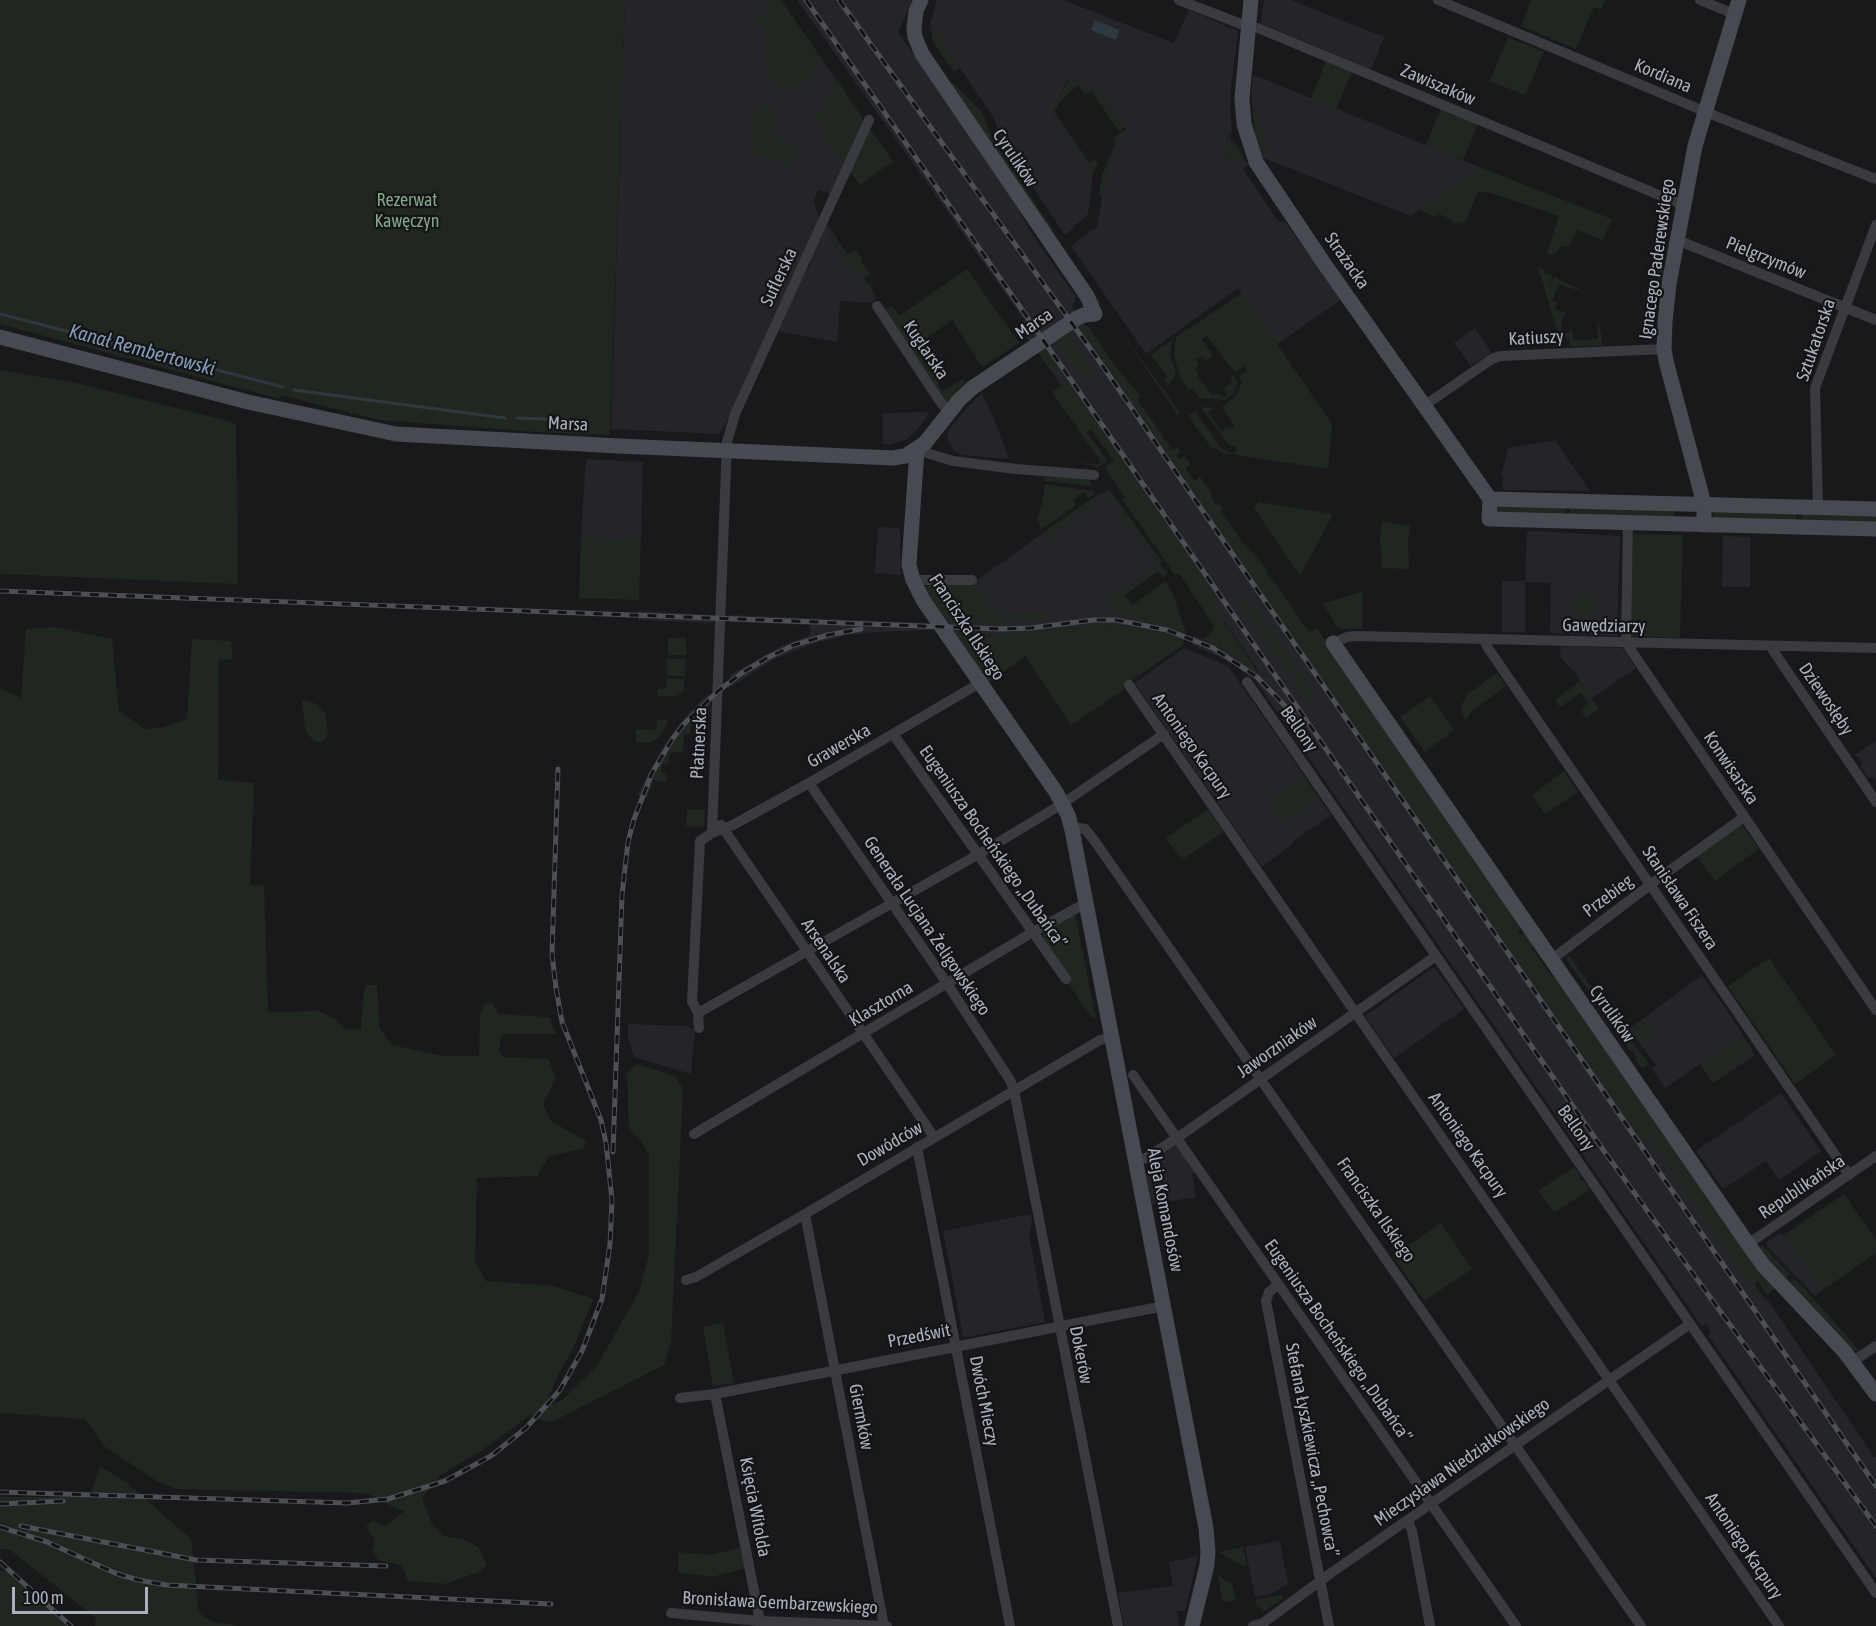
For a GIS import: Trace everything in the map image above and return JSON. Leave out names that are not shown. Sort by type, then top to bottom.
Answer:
[{"type":"street","name":"Cyrulików","points":[[921,0],[915,19],[915,37],[922,54],[1087,296],[1095,314]]},
{"type":"street","name":"Zawiszaków","points":[[1179,0],[1248,27],[1268,32],[1683,206]]},
{"type":"street","name":"Strażacka","points":[[1251,0],[1243,110],[1248,142],[1256,162],[1323,262],[1490,499]]},
{"type":"street","name":"Kordiana","points":[[1438,0],[1704,111],[1876,179]]},
{"type":"street","points":[[1700,0],[1736,7]]},
{"type":"street","name":"Ignacego Paderewskiego","points":[[1704,525],[1704,504],[1664,349],[1666,312],[1695,146],[1736,7]]},
{"type":"street","name":"Suflerska","points":[[726,450],[735,414],[869,120]]},
{"type":"street","name":"Sztukatorska","points":[[1818,507],[1815,388],[1876,225]]},
{"type":"street","name":"Pielgrzymów","points":[[1677,240],[1876,320]]},
{"type":"street","name":"Kuglarska","points":[[877,306],[940,402],[950,411]]},
{"type":"street","name":"Marsa","points":[[0,337],[248,402],[396,434],[893,458],[905,456],[917,450],[931,437],[964,395],[982,381],[1077,318],[1095,314]]},
{"type":"street","name":"Katiuszy","points":[[1425,405],[1492,359],[1500,356],[1664,349]]},
{"type":"street","name":"Płatnerska","points":[[712,833],[722,618],[726,450]]},
{"type":"street","points":[[917,450],[953,461],[1094,475]]},
{"type":"street","name":"Franciszka Ilskiego","points":[[917,450],[909,565],[913,580],[923,600],[1062,804]]},
{"type":"street","points":[[1876,509],[1490,499],[1489,519],[1876,529]]},
{"type":"street","points":[[1626,643],[1628,523]]},
{"type":"street","points":[[913,580],[972,580]]},
{"type":"street","name":"Gawędziarzy","points":[[1333,643],[1347,637],[1357,636],[1876,648]]},
{"type":"street","name":"Stanisława Fiszera","points":[[1484,640],[1849,1175]]},
{"type":"street","name":"Cyrulików","points":[[1333,643],[1748,1244],[1764,1265],[1852,1362],[1876,1394]]},
{"type":"street","name":"Konwisarska","points":[[1626,643],[1876,1010]]},
{"type":"street","name":"Dziewosłęby","points":[[1770,646],[1876,802]]},
{"type":"street","name":"Bellony","points":[[1247,682],[1876,1593]]},
{"type":"street","name":"Grawerska","points":[[712,833],[724,830],[809,783],[980,683]]},
{"type":"street","name":"Antoniego Kacpury","points":[[1129,685],[1779,1626]]},
{"type":"street","name":"Eugeniusza Bocheńskiego „Dubańca”","points":[[893,734],[1066,979]]},
{"type":"street","points":[[698,1012],[979,854],[1062,804],[1164,734]]},
{"type":"street","name":"Generała Lucjana Żeligowskiego","points":[[809,783],[947,984],[1010,1080],[1014,1090]]},
{"type":"street","name":"Aleja Komandosów","points":[[1062,804],[1072,830],[1207,1539],[1206,1565],[1192,1626]]},
{"type":"street","name":"Arsenalska","points":[[712,813],[934,1137]]},
{"type":"street","name":"Przebieg","points":[[1551,960],[1744,817]]},
{"type":"street","name":"Franciszka Ilskiego","points":[[1072,830],[1079,828],[1087,831],[1641,1626]]},
{"type":"street","points":[[699,1028],[698,1012],[692,1001],[699,842],[712,833]]},
{"type":"street","name":"Klasztorna","points":[[697,1132],[1033,932],[1086,903]]},
{"type":"street","name":"Jaworzniaków","points":[[1136,1161],[1146,1158],[1177,1138],[1436,956]]},
{"type":"street","name":"Dowódców","points":[[686,1280],[699,1275],[805,1214],[1100,1040],[1112,1037]]},
{"type":"street","name":"Eugeniusza Bocheńskiego „Dubańca”","points":[[1133,1075],[1516,1626]]},
{"type":"street","name":"Dokerów","points":[[1014,1090],[1118,1626]]},
{"type":"street","name":"Dwóch Mieczy","points":[[917,1147],[1010,1626]]},
{"type":"street","name":"Republikańska","points":[[1748,1244],[1876,1156]]},
{"type":"street","name":"Giermków","points":[[805,1214],[885,1626]]},
{"type":"street","name":"Stefana Łyszkiewicza „Pechowca”","points":[[1278,1285],[1269,1292],[1266,1301],[1329,1626]]},
{"type":"street","name":"Przedświt","points":[[680,1398],[715,1394],[1164,1306]]},
{"type":"street","name":"Mieczysława Niedziałkowskiego","points":[[1260,1625],[1320,1580],[1690,1324]]},
{"type":"street","points":[[1852,1362],[1876,1346]]},
{"type":"street","name":"Księcia Witolda","points":[[715,1394],[761,1623]]},
{"type":"street","points":[[1408,1521],[1412,1531],[1430,1626]]},
{"type":"street","name":"Bronisława Gembarzewskiego","points":[[677,1618],[885,1626]]},
{"type":"shaded area","points":[[625,0],[781,0],[863,119],[831,194],[818,190],[814,200],[819,219],[723,429],[718,434],[611,429]]},
{"type":"shaded area","points":[[797,0],[912,0],[898,32],[1013,199],[1031,233],[1076,297],[1072,307],[1254,566],[1273,580],[1756,1283],[1754,1285],[1765,1300],[1767,1299],[1876,1457],[1876,1578],[1708,1335],[1711,1332],[1706,1324],[1702,1327],[1255,680],[1231,662],[1192,645],[1193,635],[1227,651],[1260,673],[1204,592],[1109,474],[1105,467],[1114,461],[1041,356],[1018,327],[1024,320]]},
{"type":"shaded area","points":[[937,0],[1063,0],[1174,43],[1189,10],[1238,31],[1231,87],[1232,132],[1227,133],[1226,158],[1238,161],[1244,158],[1248,165],[1243,169],[1278,221],[1285,222],[1342,299],[1277,344],[1238,288],[1146,354],[1071,246],[1097,227],[1107,170],[1126,129],[1100,92],[1068,79],[1052,112],[1093,173],[1088,214],[1065,235],[1002,141],[994,118],[930,24]]},
{"type":"shaded area","points":[[1264,0],[1291,0],[1384,37],[1371,70],[1261,23]]},
{"type":"shaded area","points":[[1095,20],[1119,30],[1116,40],[1091,30]]},
{"type":"shaded area","points":[[1253,76],[1482,168],[1411,216],[1261,157],[1255,134],[1251,95]]},
{"type":"shaded area","points":[[826,224],[836,248],[876,299],[870,303],[840,301],[837,342],[778,331],[784,322],[784,315],[804,271],[810,267],[810,260]]},
{"type":"shaded area","points":[[1475,328],[1492,353],[1471,366],[1454,343]]},
{"type":"shaded area","points":[[982,393],[1009,459],[962,455],[953,450],[947,437],[949,430],[967,407]]},
{"type":"shaded area","points":[[930,412],[918,429],[907,439],[889,445],[883,444],[883,413]]},
{"type":"shaded area","points":[[1555,440],[1590,491],[1503,490],[1503,477],[1501,476],[1508,448]]},
{"type":"shaded area","points":[[586,459],[643,462],[641,537],[629,537],[629,541],[594,540],[595,536],[581,535]]},
{"type":"shaded area","points":[[1109,490],[1160,564],[1115,595],[1135,616],[1135,619],[1186,633],[1184,641],[1167,633],[1102,624],[1007,635],[955,633],[949,624],[973,583],[1094,497]]},
{"type":"shaded area","points":[[878,527],[899,528],[901,575],[875,573]]},
{"type":"shaded area","points":[[1527,532],[1620,536],[1617,636],[1550,633],[1551,583],[1525,582],[1525,632],[1502,632],[1502,581],[1525,581]]},
{"type":"shaded area","points":[[1723,536],[1750,537],[1750,587],[1722,587]]},
{"type":"shaded area","points":[[638,611],[713,615],[713,623],[638,620]]},
{"type":"shaded area","points":[[730,615],[925,623],[930,624],[933,630],[849,635],[815,643],[775,659],[729,688],[727,686],[722,689],[722,685],[730,679],[730,675],[779,647],[808,636],[811,632],[809,625],[729,622]]},
{"type":"shaded area","points":[[1561,646],[1622,648],[1636,668],[1592,698],[1575,673],[1560,657]]},
{"type":"shaded area","points":[[1184,648],[1228,666],[1305,777],[1269,800],[1284,822],[1319,798],[1331,815],[1292,842],[1293,844],[1262,867],[1135,683]]},
{"type":"shaded area","points":[[709,693],[710,703],[697,716],[661,765],[650,785],[647,798],[638,796],[665,744],[689,712]]},
{"type":"shaded area","points":[[1876,741],[1876,781],[1872,776],[1868,779],[1861,767],[1862,762],[1858,756],[1853,756]]},
{"type":"shaded area","points":[[1435,968],[1464,1009],[1394,1058],[1365,1016]]},
{"type":"shaded area","points":[[1702,975],[1755,1055],[1713,1083],[1700,1064],[1665,1088],[1652,1069],[1656,1065],[1629,1029]]},
{"type":"shaded area","points":[[628,1024],[689,1026],[695,1029],[691,1074],[634,1057],[628,1037]]},
{"type":"shaded area","points":[[1781,1093],[1821,1151],[1779,1180],[1766,1161],[1723,1189],[1696,1151]]},
{"type":"shaded area","points":[[1174,1146],[1178,1146],[1195,1172],[1192,1174],[1196,1197],[1152,1204],[1146,1175],[1148,1169],[1155,1160]]},
{"type":"shaded area","points":[[1031,1214],[1029,1235],[1045,1322],[963,1336],[943,1231]]},
{"type":"shaded area","points":[[1780,1233],[1782,1236],[1785,1234],[1823,1290],[1815,1296],[1767,1246],[1766,1243]]},
{"type":"shaded area","points":[[1280,1541],[1288,1584],[1271,1594],[1255,1597],[1245,1547]]},
{"type":"shaded area","points":[[1198,1556],[1185,1611],[1177,1611],[1179,1626],[1124,1626],[1118,1593],[1173,1586],[1169,1562]]},
{"type":"green space","name":"Rezerwat Kawęczyn","points":[[0,0],[625,0],[610,435],[379,420],[281,395],[280,399],[0,324]]},
{"type":"green space","points":[[768,0],[781,0],[823,61],[802,89],[783,88],[774,84],[770,77],[766,65],[765,26],[756,24],[757,12],[770,8]]},
{"type":"green space","points":[[1531,0],[1605,0],[1601,9],[1594,7],[1576,49],[1521,26]]},
{"type":"green space","points":[[930,24],[960,68],[954,72],[933,42]]},
{"type":"green space","points":[[1508,37],[1544,52],[1525,95],[1490,81]]},
{"type":"green space","points":[[1326,61],[1352,72],[1336,109],[1311,99]]},
{"type":"green space","points":[[1069,79],[1100,92],[1125,127],[1119,131],[1091,91],[1085,95],[1078,85],[1057,104],[1059,106],[1054,111],[1089,162],[1094,158],[1098,164],[1093,173],[1052,112]]},
{"type":"green space","points":[[838,81],[863,119],[863,124],[845,164],[830,145],[823,143],[825,124],[812,121],[826,107],[828,95]]},
{"type":"green space","points":[[953,83],[982,112],[993,141],[1060,240],[1045,225],[1046,222],[1023,192],[1011,170],[997,154],[990,139],[987,140],[959,99],[961,98],[953,90]]},
{"type":"green space","points":[[757,108],[778,110],[772,138],[798,148],[794,165],[752,153],[753,114]]},
{"type":"green space","points":[[1441,109],[1478,123],[1463,160],[1426,145]]},
{"type":"green space","points":[[1254,110],[1257,110],[1268,150],[1262,152],[1259,152],[1255,134]]},
{"type":"green space","points":[[869,128],[893,161],[860,185],[850,171]]},
{"type":"green space","points":[[1126,129],[1124,132],[1126,135],[1120,139],[1107,170],[1104,200],[1099,194],[1102,175],[1116,142],[1114,137]]},
{"type":"green space","points":[[1232,132],[1230,141],[1234,141],[1244,158],[1238,161],[1226,158],[1227,152],[1223,150],[1225,141],[1228,140],[1227,133]]},
{"type":"green space","points":[[1482,168],[1612,219],[1603,240],[1577,230],[1570,245],[1560,247],[1555,255],[1547,254],[1559,216],[1488,192],[1477,193],[1466,221],[1461,224],[1453,223],[1439,214],[1435,217],[1420,210]]},
{"type":"green space","points":[[826,223],[848,255],[856,250],[863,260],[861,261],[870,274],[864,279],[871,284],[879,300],[870,292],[836,248]]},
{"type":"green space","points":[[1538,267],[1545,270],[1544,273],[1553,276],[1548,289],[1554,277],[1589,294],[1559,284],[1552,300],[1557,302],[1555,309],[1565,313],[1561,324],[1562,347]]},
{"type":"green space","points":[[1653,267],[1664,270],[1658,303],[1645,298]]},
{"type":"green space","points":[[967,269],[1019,343],[982,367],[952,320],[914,347],[931,372],[934,372],[934,377],[939,379],[938,384],[943,391],[964,378],[965,382],[946,402],[885,310],[892,305],[899,316]]},
{"type":"green space","points":[[1090,288],[1180,413],[1178,415],[1110,316],[1088,289]]},
{"type":"green space","points":[[1242,293],[1332,424],[1328,469],[1224,453],[1211,447],[1188,416],[1195,411],[1222,449],[1234,454],[1237,448],[1227,443],[1201,407],[1213,408],[1208,413],[1221,431],[1226,427],[1229,430],[1235,426],[1222,407],[1235,397],[1242,383],[1239,377],[1247,371],[1244,366],[1235,372],[1206,335],[1202,339],[1213,355],[1206,361],[1201,356],[1196,359],[1199,365],[1195,369],[1199,374],[1197,375],[1213,396],[1218,393],[1224,398],[1227,394],[1224,389],[1233,381],[1230,378],[1233,375],[1238,383],[1232,395],[1225,400],[1200,399],[1192,388],[1189,390],[1180,377],[1174,355],[1176,337]]},
{"type":"green space","points":[[1597,315],[1602,346],[1568,346],[1570,340],[1566,338],[1566,334],[1572,329],[1573,340],[1598,339]]},
{"type":"green space","points":[[1088,326],[1118,370],[1141,396],[1137,399],[1172,450],[1178,447],[1181,451],[1176,455],[1179,459],[1184,456],[1190,464],[1185,469],[1194,481],[1200,477],[1213,495],[1211,497],[1216,505],[1219,504],[1223,510],[1221,512],[1241,540],[1267,569],[1269,577],[1309,632],[1317,628],[1522,927],[1518,931],[1521,935],[1526,932],[1535,945],[1532,948],[1552,977],[1556,975],[1777,1287],[1767,1295],[1758,1281],[1754,1284],[1764,1301],[1730,1256],[1649,1137],[1642,1140],[1079,327]]},
{"type":"green space","points":[[1068,334],[1094,372],[1084,379],[1057,341]]},
{"type":"green space","points":[[1173,339],[1170,355],[1176,374],[1168,385],[1164,379],[1167,377],[1151,355]]},
{"type":"green space","points":[[1047,349],[1219,601],[1213,605],[1259,674],[1227,651],[1203,639],[1210,635],[1214,626],[1179,573],[1175,575],[1122,499],[1125,497],[1105,467],[1114,461],[1091,429],[1087,432],[1107,461],[1096,468],[1094,465],[1067,463],[1099,464],[1101,462],[1052,392],[1067,382],[1057,368],[1049,369],[1041,358],[1040,354]]},
{"type":"green space","points":[[0,370],[76,383],[232,422],[236,426],[238,584],[0,574]]},
{"type":"green space","points":[[1045,477],[1088,479],[1093,486],[1045,481]]},
{"type":"green space","points":[[1045,484],[1093,491],[1093,495],[1088,498],[1084,492],[1073,500],[1076,505],[1041,530],[1037,518]]},
{"type":"green space","points":[[1112,493],[1162,562],[1160,564],[1156,562],[1134,530],[1119,520],[1125,516],[1113,498],[1107,502],[1105,498]]},
{"type":"green space","points":[[1094,497],[1097,504],[1051,535],[1055,541],[1048,540],[1044,532]]},
{"type":"green space","points":[[1259,502],[1333,514],[1300,576],[1254,508]]},
{"type":"green space","points":[[1565,506],[1565,516],[1496,513],[1495,507]]},
{"type":"green space","points":[[1570,506],[1674,509],[1674,519],[1570,517]]},
{"type":"green space","points":[[1714,512],[1796,512],[1796,522],[1712,519]]},
{"type":"green space","points":[[1802,512],[1876,514],[1876,524],[1802,522]]},
{"type":"green space","points":[[1382,521],[1410,526],[1409,569],[1382,568],[1380,538]]},
{"type":"green space","points":[[1633,534],[1683,535],[1680,638],[1631,636]]},
{"type":"green space","points":[[581,535],[595,535],[595,540],[628,541],[629,537],[641,537],[639,600],[579,598]]},
{"type":"green space","points":[[1160,564],[1167,573],[1163,577],[1158,571],[1125,595],[1132,605],[1166,581],[1186,633],[1135,619],[1134,616],[1113,613],[1105,601]]},
{"type":"green space","points":[[982,576],[984,578],[975,585],[1000,616],[1047,613],[1047,615],[1067,615],[1032,620],[999,620],[1000,623],[953,621],[949,624],[925,589],[929,584],[973,583]]},
{"type":"green space","points":[[1363,591],[1362,629],[1342,629],[1336,625],[1323,604]]},
{"type":"green space","points":[[1573,596],[1597,597],[1597,615],[1573,615]]},
{"type":"green space","points":[[1249,597],[1316,695],[1307,701],[1239,603]]},
{"type":"green space","points":[[1102,624],[1167,633],[1184,641],[1183,645],[1124,686],[1125,689],[1071,725],[1025,656],[988,683],[955,633],[1007,635]]},
{"type":"green space","points":[[54,627],[112,639],[119,711],[145,729],[164,727],[187,719],[192,639],[231,641],[233,659],[219,660],[218,780],[254,783],[250,885],[264,886],[268,1012],[319,1011],[332,1017],[346,1029],[361,1030],[364,990],[367,985],[377,985],[380,1029],[392,1045],[443,1056],[479,1056],[480,1015],[485,1004],[492,1003],[498,1014],[549,1017],[556,1034],[502,1034],[499,1049],[503,1057],[548,1059],[556,1078],[543,1104],[551,1121],[586,1141],[583,1149],[549,1156],[537,1176],[477,1178],[475,1262],[486,1281],[554,1286],[593,1299],[572,1351],[557,1377],[545,1406],[561,1401],[596,1367],[639,1292],[649,1254],[649,1155],[641,1141],[629,1130],[627,1073],[637,1064],[675,1076],[683,1089],[671,1342],[664,1365],[552,1422],[530,1415],[481,1451],[439,1476],[422,1498],[432,1524],[444,1536],[466,1540],[479,1548],[487,1565],[481,1571],[445,1584],[408,1581],[402,1566],[378,1560],[372,1551],[375,1540],[366,1527],[373,1520],[385,1526],[405,1511],[366,1493],[176,1489],[157,1481],[105,1447],[85,1419],[0,1413],[0,688],[21,698],[26,629]]},
{"type":"green space","points":[[668,638],[686,638],[686,655],[668,655]]},
{"type":"green space","points":[[667,659],[685,659],[685,676],[667,676]]},
{"type":"green space","points":[[1497,673],[1506,686],[1471,712],[1466,720],[1461,713],[1461,706],[1468,694]]},
{"type":"green space","points":[[667,678],[684,679],[684,690],[677,696],[658,696],[658,689],[666,689]]},
{"type":"green space","points":[[1580,681],[1599,709],[1586,718],[1581,711],[1589,704],[1581,693],[1560,707],[1555,700]]},
{"type":"green space","points":[[1430,696],[1454,730],[1425,752],[1400,717]]},
{"type":"green space","points":[[710,699],[709,717],[705,717],[703,723],[695,722],[691,726],[690,734],[684,734],[683,752],[673,752],[669,755],[668,764],[662,764],[661,772],[667,773],[667,782],[654,779],[647,798],[644,797],[667,749],[685,725]]},
{"type":"green space","points":[[302,700],[314,703],[325,713],[328,736],[321,742],[313,740],[305,730]]},
{"type":"green space","points":[[657,720],[669,720],[658,738],[649,743],[636,742],[636,729],[656,730]]},
{"type":"green space","points":[[1564,771],[1578,792],[1545,814],[1532,795]]},
{"type":"green space","points":[[1305,777],[1319,798],[1284,822],[1269,800]]},
{"type":"green space","points":[[687,809],[705,810],[704,827],[686,826]]},
{"type":"green space","points":[[1208,809],[1223,832],[1182,860],[1166,838]]},
{"type":"green space","points":[[1742,825],[1759,849],[1715,881],[1697,856]]},
{"type":"green space","points":[[1075,914],[1096,1019],[1093,1019],[1067,982],[1044,940],[1043,933]]},
{"type":"green space","points":[[1569,955],[1601,1000],[1597,1003],[1565,957]]},
{"type":"green space","points":[[1769,958],[1836,1055],[1795,1084],[1728,986]]},
{"type":"green space","points":[[1647,1019],[1657,1032],[1646,1039],[1640,1039],[1633,1029]]},
{"type":"green space","points":[[1625,1032],[1649,1064],[1642,1069],[1635,1059],[1637,1057],[1620,1036]]},
{"type":"green space","points":[[1742,1038],[1752,1053],[1724,1072],[1714,1056]]},
{"type":"green space","points":[[1713,1057],[1724,1074],[1713,1081],[1702,1064]]},
{"type":"green space","points":[[1574,1167],[1580,1175],[1579,1178],[1590,1189],[1554,1213],[1538,1191]]},
{"type":"green space","points":[[1844,1194],[1876,1240],[1876,1253],[1823,1290],[1785,1234]]},
{"type":"green space","points":[[1441,1223],[1472,1269],[1424,1301],[1393,1256]]},
{"type":"green space","points":[[1761,1244],[1790,1274],[1785,1279],[1764,1256]]},
{"type":"green space","points":[[1794,1278],[1860,1351],[1851,1351],[1789,1283]]},
{"type":"green space","points":[[723,1323],[734,1383],[713,1386],[703,1327]]},
{"type":"green space","points":[[100,1466],[127,1483],[191,1539],[199,1613],[213,1622],[242,1626],[95,1626],[96,1618],[9,1549],[0,1549],[0,1497],[90,1497]]},
{"type":"green space","points":[[1243,1547],[1247,1565],[1242,1566],[1219,1552]]},
{"type":"green space","points":[[740,1548],[745,1568],[712,1577],[678,1572],[679,1552],[710,1555]]},
{"type":"green space","points":[[0,1571],[8,1571],[67,1626],[0,1626]]},
{"type":"green space","points":[[1218,1575],[1232,1584],[1236,1600],[1226,1602],[1222,1600]]},
{"type":"green space","points":[[1282,1595],[1284,1598],[1263,1612],[1260,1607],[1257,1608],[1255,1600]]},
{"type":"waterway","name":"Kanał Rembertowski","points":[[0,314],[283,387]]},
{"type":"waterway","name":"Kanał Rembertowski","points":[[294,390],[505,418]]},
{"type":"waterway","name":"Kanał Rembertowski","points":[[517,418],[571,420]]},
{"type":"railway","points":[[806,0],[1604,1151],[1876,1526]]},
{"type":"railway","points":[[839,0],[1102,365],[1876,1486]]},
{"type":"railway","points":[[0,591],[1000,629],[1116,620],[1167,630],[1213,648],[1257,677],[1295,716]]},
{"type":"railway","points":[[613,1152],[622,895],[628,842],[634,819],[652,773],[684,724],[718,691],[742,673],[794,645],[828,635],[861,629]]},
{"type":"railway","points":[[0,1492],[347,1503],[388,1499],[445,1481],[491,1456],[526,1428],[560,1390],[582,1351],[602,1299],[610,1244],[612,1200],[606,1143],[601,1120],[562,1022],[556,988],[552,954],[558,769]]},
{"type":"railway","points":[[0,1504],[63,1501]]},
{"type":"railway","points":[[21,1526],[196,1560],[386,1566]]},
{"type":"railway","points":[[0,1527],[47,1542],[115,1573],[166,1585],[551,1604]]},
{"type":"railway","points":[[0,1562],[71,1626]]}]
